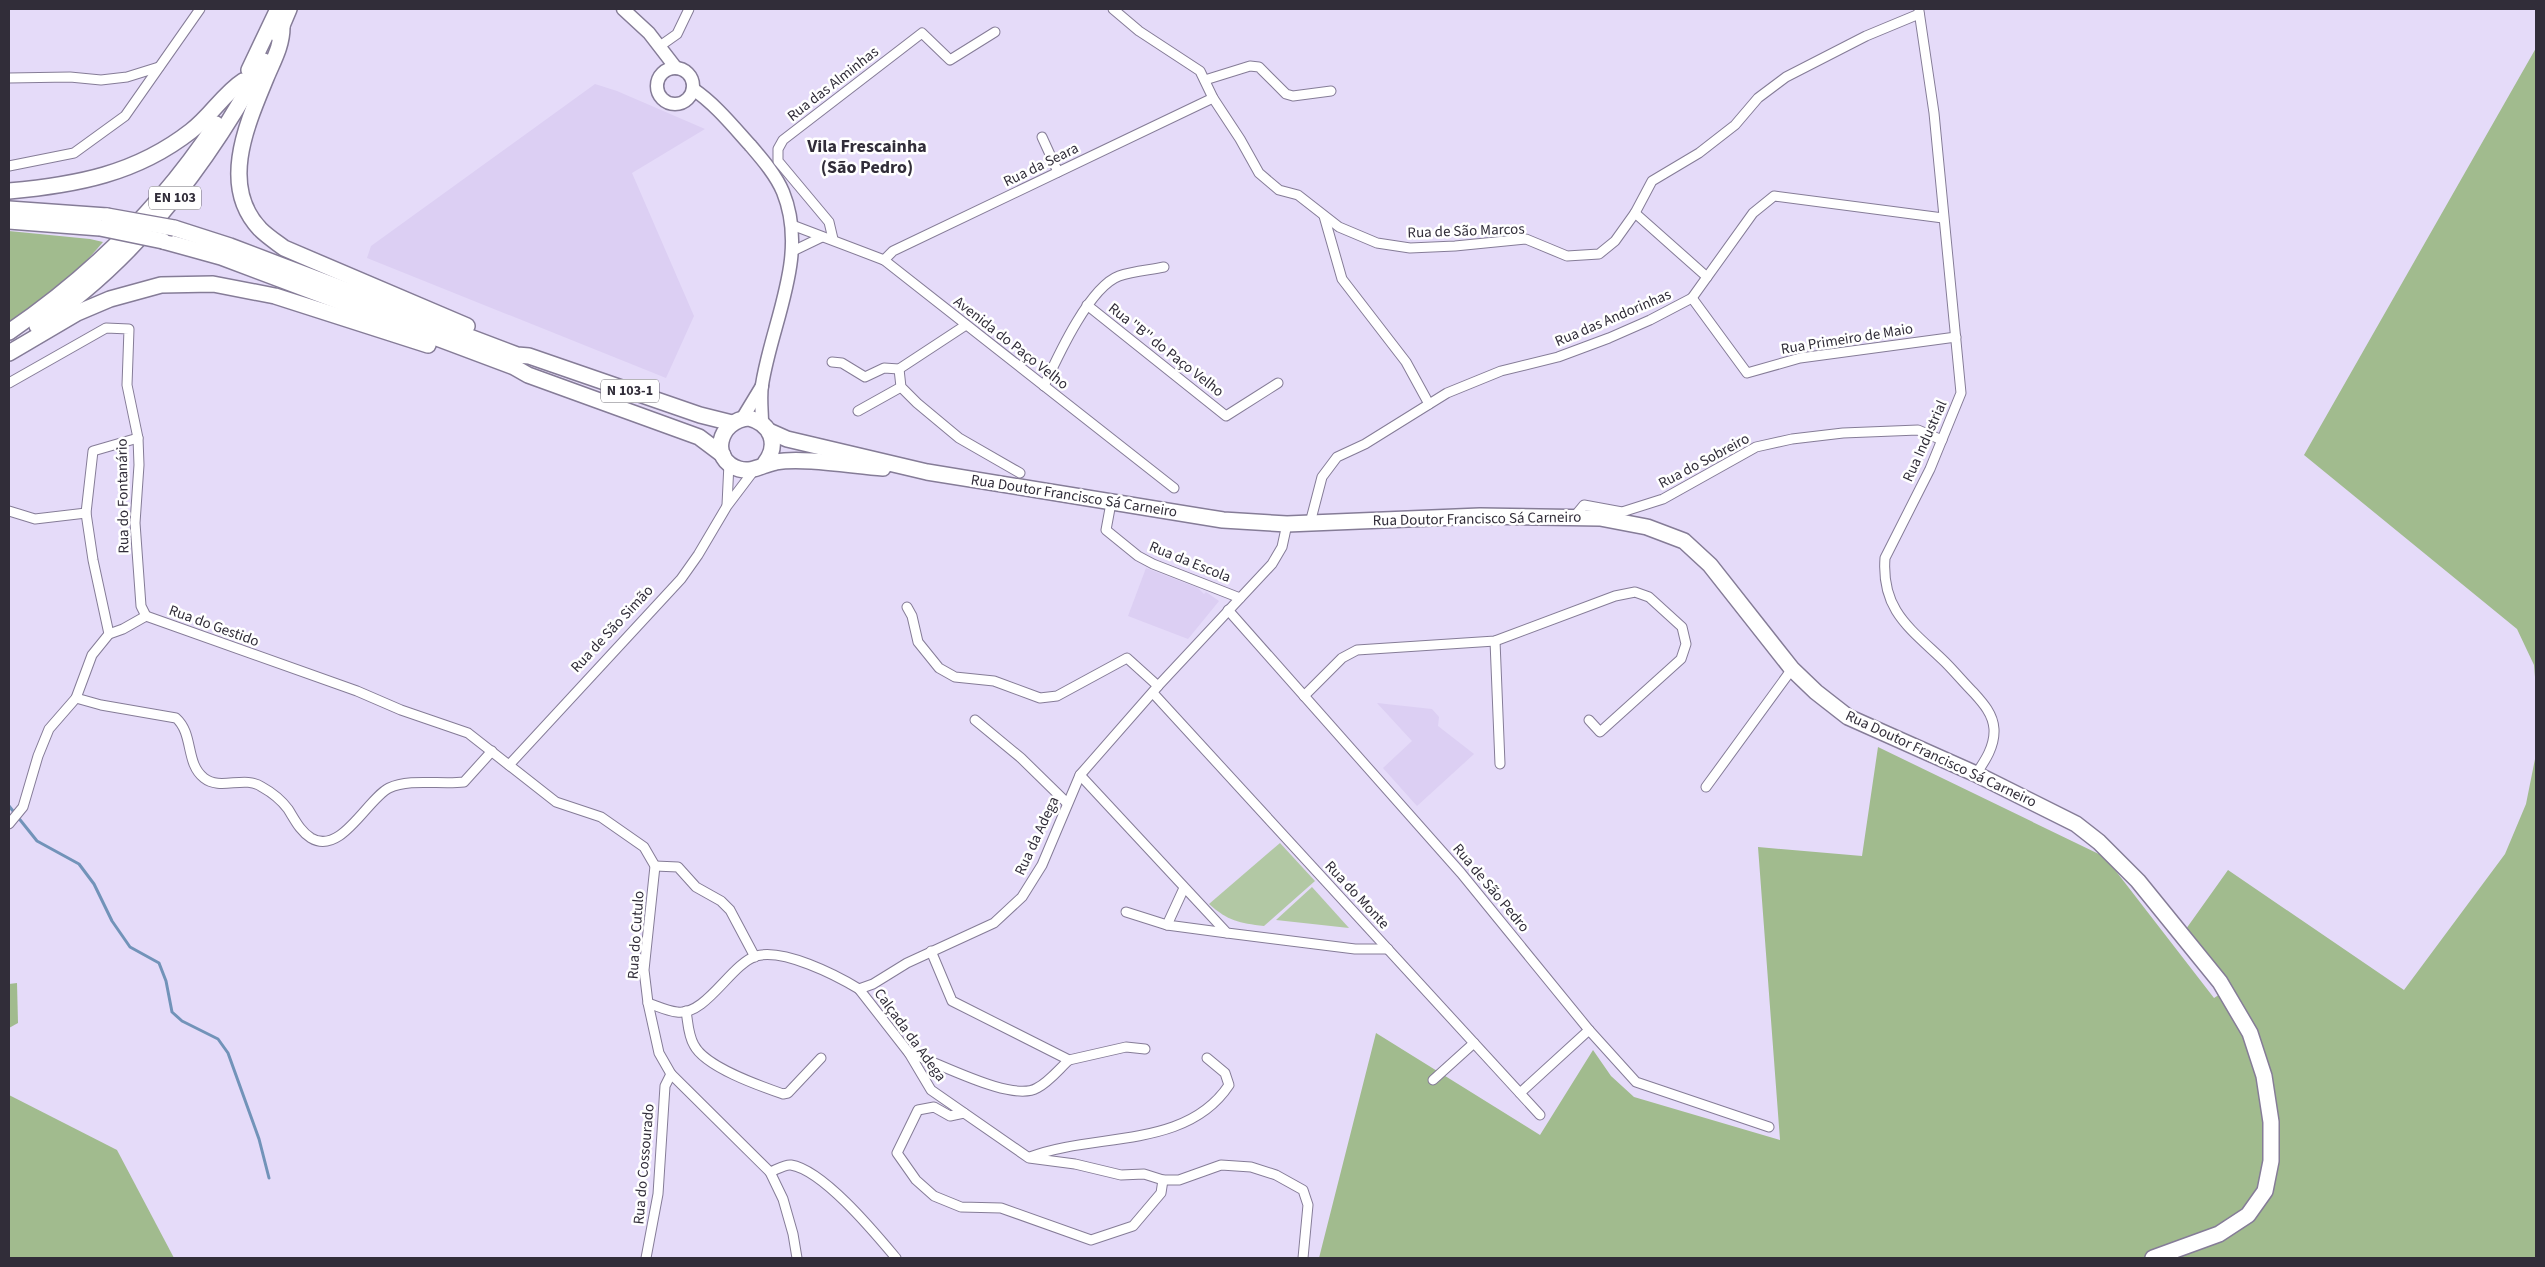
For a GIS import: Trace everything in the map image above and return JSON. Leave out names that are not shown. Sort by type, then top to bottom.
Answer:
[{"type":"main road","points":[[9,332],[76,282],[117,245],[149,211],[202,145],[243,81],[278,9]]},
{"type":"main road","name":"EN 103","points":[[9,345],[83,292],[125,253],[166,209],[220,137],[282,27],[289,9]]},
{"type":"main road","points":[[622,9],[660,46],[676,68],[689,75],[693,89],[691,95],[682,103]]},
{"type":"main road","points":[[282,27],[282,40],[254,106],[241,144],[237,175],[244,204],[259,228],[284,248],[521,349],[529,356]]},
{"type":"main road","points":[[660,46],[661,74],[657,86],[661,97],[670,103],[716,108]]},
{"type":"main road","points":[[661,74],[676,68]]},
{"type":"main road","points":[[9,191],[62,186],[108,175],[150,158],[191,132],[210,114],[232,88],[243,81]]},
{"type":"main road","points":[[693,89],[716,108],[770,170],[783,191],[792,225],[793,251],[780,318],[762,386],[766,427],[773,448],[760,466],[742,470],[726,459],[722,437],[737,421],[762,386]]},
{"type":"main road","points":[[9,209],[104,222],[174,228],[230,246],[517,355],[529,356]]},
{"type":"main road","points":[[9,221],[104,222],[248,268],[514,366],[528,375]]},
{"type":"main road","points":[[9,353],[77,312],[110,298],[161,285],[213,284],[275,296],[511,373],[528,375]]},
{"type":"main road","name":"N 103-1","points":[[529,356],[700,415],[737,421]]},
{"type":"main road","name":"N 103-1","points":[[528,375],[699,437],[726,459]]},
{"type":"main road","points":[[737,421],[749,418],[766,427]]},
{"type":"main road","name":"Rua Doutor Francisco Sá Carneiro","points":[[766,427],[787,439],[927,472],[1223,520],[1287,524],[1480,516],[1600,518],[1647,526],[1684,541],[1710,565],[1792,669],[1816,692],[1848,717],[1976,774],[2067,819],[2099,842],[2138,881],[2220,982],[2250,1033],[2264,1076],[2271,1122],[2271,1161],[2265,1191],[2248,1215],[2219,1234],[2153,1258]]},
{"type":"main road","name":"Rua Doutor Francisco Sá Carneiro","points":[[760,466],[784,460],[927,472]]},
{"type":"street","points":[[9,166],[74,153],[125,116],[200,9]]},
{"type":"street","points":[[660,46],[677,34],[689,9]]},
{"type":"street","name":"Rua de São Marcos","points":[[1113,9],[1139,32],[1200,71],[1213,98],[1240,139],[1259,173],[1280,190],[1298,195],[1340,227],[1377,243],[1402,247],[1454,246],[1526,239],[1567,256],[1599,254],[1615,241],[1635,213],[1652,181],[1699,153],[1735,125],[1758,98],[1786,77],[1866,36],[1919,12]]},
{"type":"street","name":"Rua Industrial","points":[[1919,12],[1934,113],[1961,393],[1930,469],[1885,558],[1884,567],[1889,596],[1896,613],[1905,626],[1944,661],[1988,708],[1994,729],[1989,755],[1976,774]]},
{"type":"street","name":"Rua das Alminhas","points":[[833,239],[829,222],[778,161],[778,149],[783,140],[922,33],[950,60],[995,32]]},
{"type":"street","points":[[1205,80],[1250,66],[1259,67],[1286,94],[1293,96],[1331,91]]},
{"type":"street","points":[[9,78],[86,78],[101,80],[127,77],[159,67]]},
{"type":"street","name":"Rua da Seara","points":[[884,260],[893,251],[1213,98]]},
{"type":"street","points":[[1042,137],[1058,172]]},
{"type":"street","name":"Rua das Andorinhas","points":[[1310,522],[1322,477],[1337,457],[1365,444],[1447,393],[1501,371],[1558,357],[1609,338],[1650,320],[1692,298],[1753,213],[1774,196],[1943,218]]},
{"type":"street","points":[[1635,213],[1706,277]]},
{"type":"street","points":[[1324,216],[1342,279],[1406,362],[1429,404]]},
{"type":"street","name":"Avenida do Paço Velho","points":[[792,225],[884,260],[1174,488]]},
{"type":"street","points":[[793,251],[822,237]]},
{"type":"street","points":[[1044,386],[1087,305],[1096,293],[1118,276],[1164,267]]},
{"type":"street","name":"Rua Primeiro de Maio","points":[[1692,298],[1747,373],[1800,358],[1956,337]]},
{"type":"street","name":"Rua ''B'' do Paço Velho","points":[[1087,305],[1226,416],[1278,382]]},
{"type":"street","points":[[832,362],[842,363],[865,377],[884,368],[899,369],[966,325]]},
{"type":"street","name":"Rua do Fontanário","points":[[9,383],[106,328],[129,329],[126,385],[138,438],[139,465],[135,523],[141,606],[146,616]]},
{"type":"street","points":[[899,369],[901,387],[959,438],[1020,473]]},
{"type":"street","points":[[858,411],[901,387]]},
{"type":"street","name":"Rua do Sobreiro","points":[[1574,517],[1584,505],[1622,512],[1664,499],[1756,447],[1792,439],[1882,431],[1918,430],[1942,440]]},
{"type":"street","points":[[109,634],[92,560],[86,513],[93,450],[138,438]]},
{"type":"street","name":"Rua de São Simão","points":[[726,459],[727,506]]},
{"type":"street","name":"Rua de São Simão","points":[[509,765],[681,579],[698,555],[727,506],[760,466]]},
{"type":"street","name":"Rua da Escola","points":[[1111,503],[1106,530],[1138,556],[1240,598]]},
{"type":"street","points":[[9,510],[35,519],[86,513]]},
{"type":"street","name":"Rua da Adega","points":[[859,989],[931,951],[994,923],[1022,897],[1042,865],[1080,775],[1155,690],[1272,564],[1282,548],[1287,524]]},
{"type":"street","points":[[1304,696],[1342,658],[1357,650],[1495,641],[1615,596],[1635,592],[1649,598],[1682,627],[1686,644],[1680,659],[1600,732],[1589,720]]},
{"type":"street","name":"Rua do Monte","points":[[907,608],[912,616],[918,642],[939,668],[955,677],[994,681],[1040,698],[1057,696],[1127,658],[1540,1115]]},
{"type":"street","name":"Rua de São Pedro","points":[[1228,610],[1461,873],[1589,1030],[1636,1082],[1769,1126]]},
{"type":"street","name":"Rua do Gestido","points":[[9,824],[23,807],[38,756],[49,729],[76,698],[92,655],[109,634],[124,629],[146,616],[357,691],[401,710],[468,734],[509,765]]},
{"type":"street","points":[[1495,641],[1500,764]]},
{"type":"street","points":[[1706,787],[1792,669]]},
{"type":"street","points":[[76,698],[101,705],[176,718],[183,724],[193,766],[204,779],[217,783],[247,782],[261,786],[287,808],[302,831],[313,840],[326,841],[339,837],[388,788],[410,784],[464,782],[492,751]]},
{"type":"street","points":[[974,720],[1021,758],[1067,803]]},
{"type":"street","points":[[509,765],[556,802],[601,817],[644,847],[655,866],[678,867],[696,887],[721,902],[730,910],[755,957]]},
{"type":"street","points":[[1080,775],[1227,933]]},
{"type":"street","name":"Rua do Cutulo","points":[[655,866],[644,970],[648,1003],[659,1053],[671,1074],[770,1172],[783,1199],[793,1234],[797,1258]]},
{"type":"street","points":[[1167,925],[1184,888]]},
{"type":"street","points":[[1126,912],[1167,925],[1354,949],[1388,949]]},
{"type":"street","points":[[931,951],[952,1001],[1069,1060]]},
{"type":"street","points":[[648,1003],[678,1013],[695,1009],[744,963],[766,954],[801,962],[831,972],[859,989]]},
{"type":"street","name":"Calçada da Adega","points":[[859,989],[909,1052],[931,1090],[1029,1158],[1074,1164],[1121,1176],[1144,1174],[1162,1180],[1179,1180],[1221,1165],[1251,1167],[1276,1176],[1302,1190],[1308,1205],[1303,1258]]},
{"type":"street","points":[[686,1011],[689,1034],[696,1050],[736,1077],[783,1094],[788,1093],[821,1058]]},
{"type":"street","points":[[1520,1093],[1589,1030]]},
{"type":"street","points":[[1433,1080],[1474,1043]]},
{"type":"street","points":[[909,1052],[933,1060],[987,1084],[1016,1093],[1037,1089],[1069,1060],[1126,1047],[1145,1049]]},
{"type":"street","points":[[1029,1158],[1052,1148],[1119,1141],[1185,1123],[1219,1101],[1229,1085],[1225,1073],[1207,1058]]},
{"type":"street","name":"Rua do Cossourado","points":[[646,1258],[658,1194],[665,1086],[671,1074]]},
{"type":"street","name":"Calçada da Adega","points":[[964,1113],[950,1116],[934,1107],[918,1110],[898,1153],[916,1180],[934,1196],[961,1207],[1001,1208],[1091,1240],[1133,1226],[1161,1193],[1162,1180]]},
{"type":"street","points":[[770,1172],[789,1164],[808,1170],[871,1228],[896,1258]]},
{"type":"shaded area","points":[[595,84],[617,91],[705,129],[632,173],[694,316],[666,378],[367,258],[371,246]]},
{"type":"shaded area","points":[[1146,568],[1198,588],[1204,594],[1206,592],[1219,601],[1188,639],[1128,616]]},
{"type":"shaded area","points":[[1377,703],[1432,709],[1439,717],[1438,726],[1474,754],[1417,806],[1383,768],[1412,741]]},
{"type":"green space","points":[[2536,48],[2536,689],[2534,665],[2517,629],[2304,455]]},
{"type":"green space","points":[[9,231],[103,242],[59,286],[9,323]]},
{"type":"green space","points":[[1878,747],[2105,857],[2214,998],[2231,987],[2186,929],[2228,870],[2404,990],[2505,854],[2526,804],[2536,754],[2536,1258],[1319,1258],[1376,1033],[1540,1135],[1593,1050],[1611,1076],[1634,1097],[1780,1140],[1758,847],[1862,856]]},
{"type":"green space","points":[[1280,843],[1315,881],[1264,926],[1248,924],[1228,918],[1209,904]]},
{"type":"green space","points":[[1312,887],[1349,928],[1276,920]]},
{"type":"green space","points":[[17,983],[18,1023],[9,1028],[9,984]]},
{"type":"green space","points":[[9,1095],[117,1150],[174,1258],[9,1258]]},
{"type":"waterway","points":[[9,806],[37,841],[79,864],[94,884],[112,921],[130,947],[159,963],[166,981],[172,1012],[182,1021],[218,1039],[228,1053],[259,1139],[269,1178]]},
{"type":"district","name":"Vila Frescainha (São Pedro)","points":[[867,156]]}]
